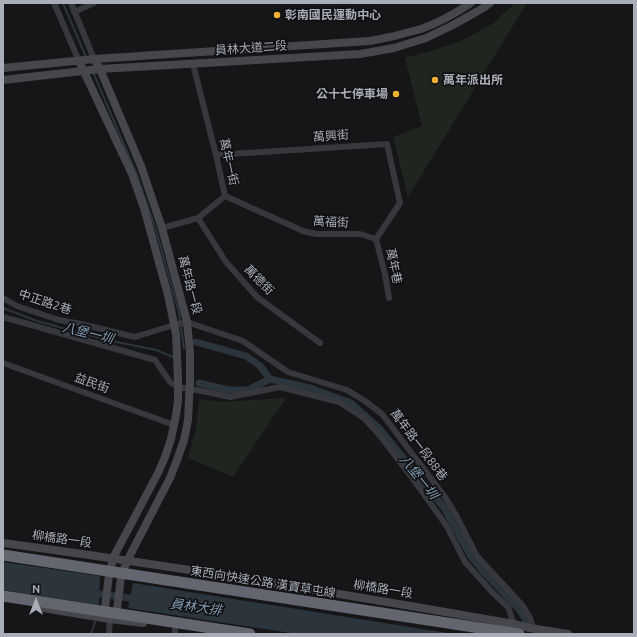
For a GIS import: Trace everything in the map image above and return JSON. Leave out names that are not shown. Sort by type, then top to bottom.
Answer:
[{"type":"highway","name":"東西向快速公路 漢寶草屯線","points":[[3,555],[519,634]]},
{"type":"highway","points":[[3,596],[250,634]]},
{"type":"street","name":"萬年路一段","points":[[54,3],[79,61],[132,174],[144,208],[168,295],[176,334],[178,383],[176,415],[171,440],[158,473],[113,558],[109,575],[105,607],[110,619]]},
{"type":"street","name":"萬年路一段","points":[[71,3],[141,166],[162,228],[187,322],[188,333],[190,402],[184,440],[167,484],[127,560],[121,577],[117,609],[110,619]]},
{"type":"street","points":[[74,12],[94,3]]},
{"type":"street","name":"員林大道二段","points":[[3,68],[94,59],[370,41],[422,28],[449,16],[471,3]]},
{"type":"street","name":"員林大道二段","points":[[3,80],[100,69],[360,54],[394,48],[426,38],[486,7],[490,3]]},
{"type":"street","name":"萬年一街","points":[[162,228],[198,218],[225,196],[193,64]]},
{"type":"street","name":"萬興街","points":[[216,155],[387,144],[400,203],[376,239]]},
{"type":"street","name":"萬福街","points":[[225,196],[303,231],[316,234],[360,234],[376,239]]},
{"type":"street","name":"萬德街","points":[[198,218],[226,262],[257,297],[320,343]]},
{"type":"street","name":"萬年巷","points":[[376,239],[385,274],[389,298]]},
{"type":"street","name":"中正路2巷","points":[[3,298],[17,306],[59,320],[135,337],[187,322]]},
{"type":"street","points":[[3,317],[155,360],[170,382],[190,385],[230,397],[280,387],[339,402],[364,418],[381,437],[446,525],[465,562],[508,607],[516,634]]},
{"type":"street","name":"萬年路一段88巷","points":[[187,322],[243,341],[288,372],[347,390],[382,414],[445,497],[478,556],[523,606],[530,618],[533,628]]},
{"type":"street","name":"益民街","points":[[3,363],[174,424]]},
{"type":"street","name":"柳橋路一段","points":[[3,543],[127,560],[389,602],[568,634]]},
{"type":"street","points":[[3,601],[175,630],[219,634]]},
{"type":"street","points":[[109,634],[110,619]]},
{"type":"shaded area","points":[[515,3],[527,3],[408,197],[393,137],[422,126],[405,58],[463,40],[492,24]]},
{"type":"shaded area","points":[[286,398],[233,477],[188,458],[196,429],[199,399],[220,402]]},
{"type":"water","points":[[3,562],[100,576],[99,605],[3,590]]},
{"type":"water","points":[[133,583],[454,634],[297,634],[128,608]]},
{"type":"waterway","points":[[63,3],[86,57]]},
{"type":"waterway","points":[[93,72],[137,175],[156,230],[179,313],[184,349]]},
{"type":"waterway","name":"八堡一圳","points":[[3,308],[37,321],[107,340],[156,350],[173,357]]},
{"type":"waterway","name":"八堡一圳","points":[[196,342],[246,356],[260,366],[270,379],[310,388],[351,403],[378,427],[445,509],[470,555],[519,609],[526,620],[525,626]]},
{"type":"waterway","name":"八堡一圳","points":[[199,383],[228,390],[248,390],[270,379]]},
{"type":"waterway","name":"員林大排","points":[[91,593],[138,599]]},
{"type":"waterway","points":[[91,634],[95,622]]},
{"type":"place","name":"彰南國民運動中心","points":[[277,15]]},
{"type":"place","name":"萬年派出所","points":[[435,80]]},
{"type":"place","name":"公十七停車場","points":[[396,94]]}]
